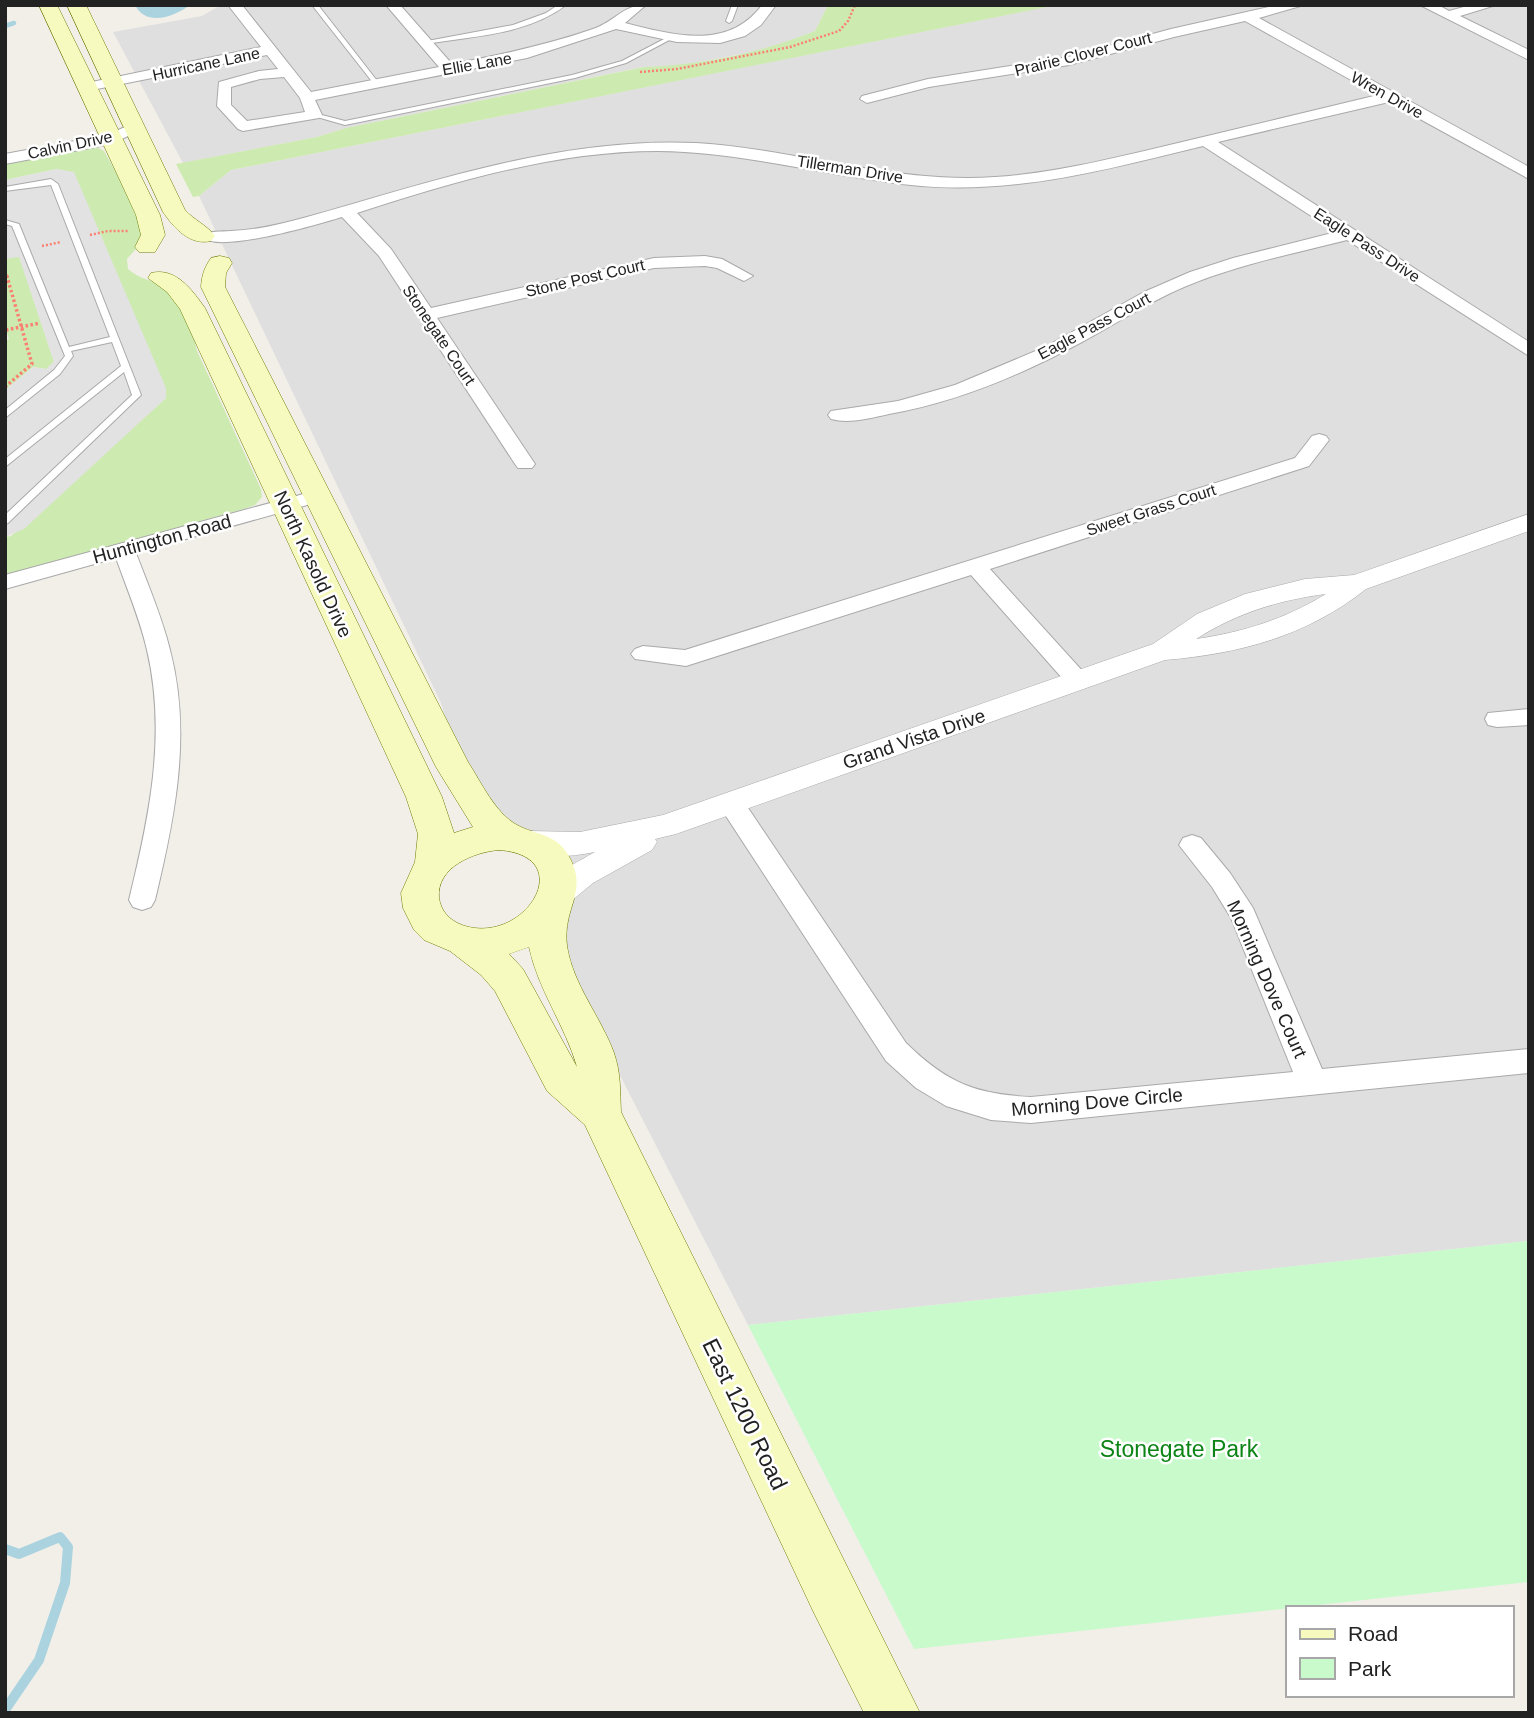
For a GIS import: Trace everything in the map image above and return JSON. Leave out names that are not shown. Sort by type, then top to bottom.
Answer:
[{"type":"main road","points":[[48,5],[152,227],[147,247]]},
{"type":"main road","points":[[76,5],[175,212],[188,227],[226,247],[222,261],[193,275],[160,278]]},
{"type":"main road","points":[[147,247],[173,237],[207,237]]},
{"type":"main road","name":"North Kasold Drive","points":[[147,247],[137,258],[138,267],[146,274],[176,287],[192,308],[433,819],[437,842],[433,865]]},
{"type":"main road","name":"North Kasold Drive","points":[[222,261],[214,273],[213,287],[453,767],[487,819],[518,840]]},
{"type":"main road","points":[[518,840],[539,848],[554,863],[560,883],[554,903],[537,925],[503,941],[483,943],[464,941],[434,927],[423,911],[421,892],[433,865],[442,856],[466,843],[518,840]]},
{"type":"main road","name":"East 1200 Road","points":[[554,903],[548,949],[597,1065],[600,1112],[831,1593],[888,1702]]},
{"type":"main road","name":"East 1200 Road","points":[[464,941],[495,964],[509,980],[562,1079],[600,1112]]},
{"type":"street","name":"Hurricane Lane","points":[[235,5],[307,97],[314,115],[243,126],[224,106],[224,85],[259,75],[286,73]]},
{"type":"street","points":[[393,5],[448,69]]},
{"type":"street","name":"Ellie Lane","points":[[307,97],[527,54],[583,38],[615,24],[639,5]]},
{"type":"street","points":[[615,24],[670,38],[694,40],[732,35],[750,29],[762,19],[769,5]]},
{"type":"street","name":"Prairie Clover Court","points":[[867,99],[928,83],[1069,61],[1171,33],[1297,5]]},
{"type":"street","points":[[1427,5],[1529,55]]},
{"type":"street","points":[[1447,15],[1489,5]]},
{"type":"street","name":"Wren Drive","points":[[1245,16],[1529,174]]},
{"type":"street","name":"Hurricane Lane","points":[[87,87],[141,77],[265,45]]},
{"type":"street","name":"Tillerman Drive","points":[[207,237],[247,236],[310,222],[454,180],[580,153],[635,146],[711,147],[903,178],[991,183],[1049,177],[1390,97]]},
{"type":"street","name":"Calvin Drive","points":[[5,159],[111,139],[134,128]]},
{"type":"street","name":"Eagle Pass Drive","points":[[1206,141],[1529,350]]},
{"type":"street","name":"Stonegate Court","points":[[346,211],[374,238],[525,464]]},
{"type":"street","name":"Tillerman Drive","points":[[222,261],[310,222]]},
{"type":"street","name":"Eagle Pass Court","points":[[838,415],[873,414],[949,392],[1053,351],[1130,306],[1179,282],[1349,234]]},
{"type":"street","name":"Stone Post Court","points":[[426,315],[654,263],[705,261],[722,264],[744,275]]},
{"type":"street","name":"Sweet Grass Court","points":[[643,654],[686,659],[1302,462],[1319,440]]},
{"type":"street","name":"Huntington Road","points":[[5,582],[318,496]]},
{"type":"street","name":"Grand Vista Drive","points":[[1162,651],[1178,637],[1248,601],[1329,584],[1357,583],[1529,522]]},
{"type":"street","points":[[124,550],[159,651],[167,696],[170,746],[164,811],[142,900]]},
{"type":"street","points":[[975,566],[1078,681]]},
{"type":"street","name":"Grand Vista Drive","points":[[518,840],[566,845],[594,841],[631,830],[665,826],[1162,651],[1192,649],[1278,631],[1313,614],[1357,583]]},
{"type":"street","points":[[1497,719],[1529,717]]},
{"type":"street","name":"Morning Dove Circle","points":[[731,803],[896,1052],[916,1074],[942,1092],[969,1103],[1000,1109],[1031,1110],[1529,1061]]},
{"type":"street","name":"Grand Vista Drive","points":[[554,903],[582,874],[665,826]]},
{"type":"street","name":"Morning Dove Court","points":[[1192,845],[1221,880],[1243,915],[1312,1082]]},
{"type":"lane","points":[[315,5],[376,83]]},
{"type":"lane","points":[[425,42],[504,29],[531,21],[563,5]]},
{"type":"lane","points":[[729,21],[735,5]]},
{"type":"lane","points":[[314,115],[345,123],[573,77],[624,62],[670,38]]},
{"type":"lane","points":[[5,189],[43,181],[51,181],[54,184],[137,395],[5,521]]},
{"type":"lane","points":[[5,222],[15,224],[69,356],[57,372],[5,415]]},
{"type":"lane","points":[[66,350],[116,338]]},
{"type":"lane","points":[[5,464],[126,366]]},
{"type":"path","points":[[5,271],[12,287],[11,294],[32,364],[6,385]]},
{"type":"path","points":[[6,330],[54,320]]},
{"type":"shaded area","points":[[221,5],[828,5],[815,31],[773,48],[680,66],[643,67],[183,163],[113,32],[202,16]]},
{"type":"shaded area","points":[[1055,5],[1529,5],[1529,1241],[748,1325],[564,966],[565,911],[519,827],[502,818],[459,760],[441,703],[199,196],[231,170]]},
{"type":"shaded area","points":[[57,169],[74,172],[166,388],[166,398],[24,529],[5,537],[5,390],[33,367],[46,369],[54,362],[19,257],[5,259],[5,180]]},
{"type":"green space","points":[[828,5],[1057,5],[231,170],[199,196],[193,197],[176,164],[317,137],[346,128],[644,67],[709,61],[752,52],[815,31]]},
{"type":"green space","points":[[97,147],[104,151],[138,212],[143,241],[127,259],[128,269],[170,290],[181,305],[197,351],[261,489],[262,497],[255,505],[241,510],[5,575],[5,537],[11,536],[166,398],[57,169],[5,180],[5,163]]},
{"type":"green space","points":[[19,256],[54,362],[46,369],[33,367],[5,390],[5,341],[9,339],[5,327],[5,259]]},
{"type":"green space","name":"Stonegate Park","points":[[1529,1241],[1529,1582],[1309,1606],[1286,1606],[1286,1608],[914,1649],[748,1325]]},
{"type":"water","points":[[135,5],[190,5],[168,16],[153,18],[140,12]]},
{"type":"waterway","points":[[5,26],[14,23]]},
{"type":"waterway","points":[[5,1549],[19,1554],[60,1537],[68,1547],[65,1583],[39,1660],[5,1710]]}]
